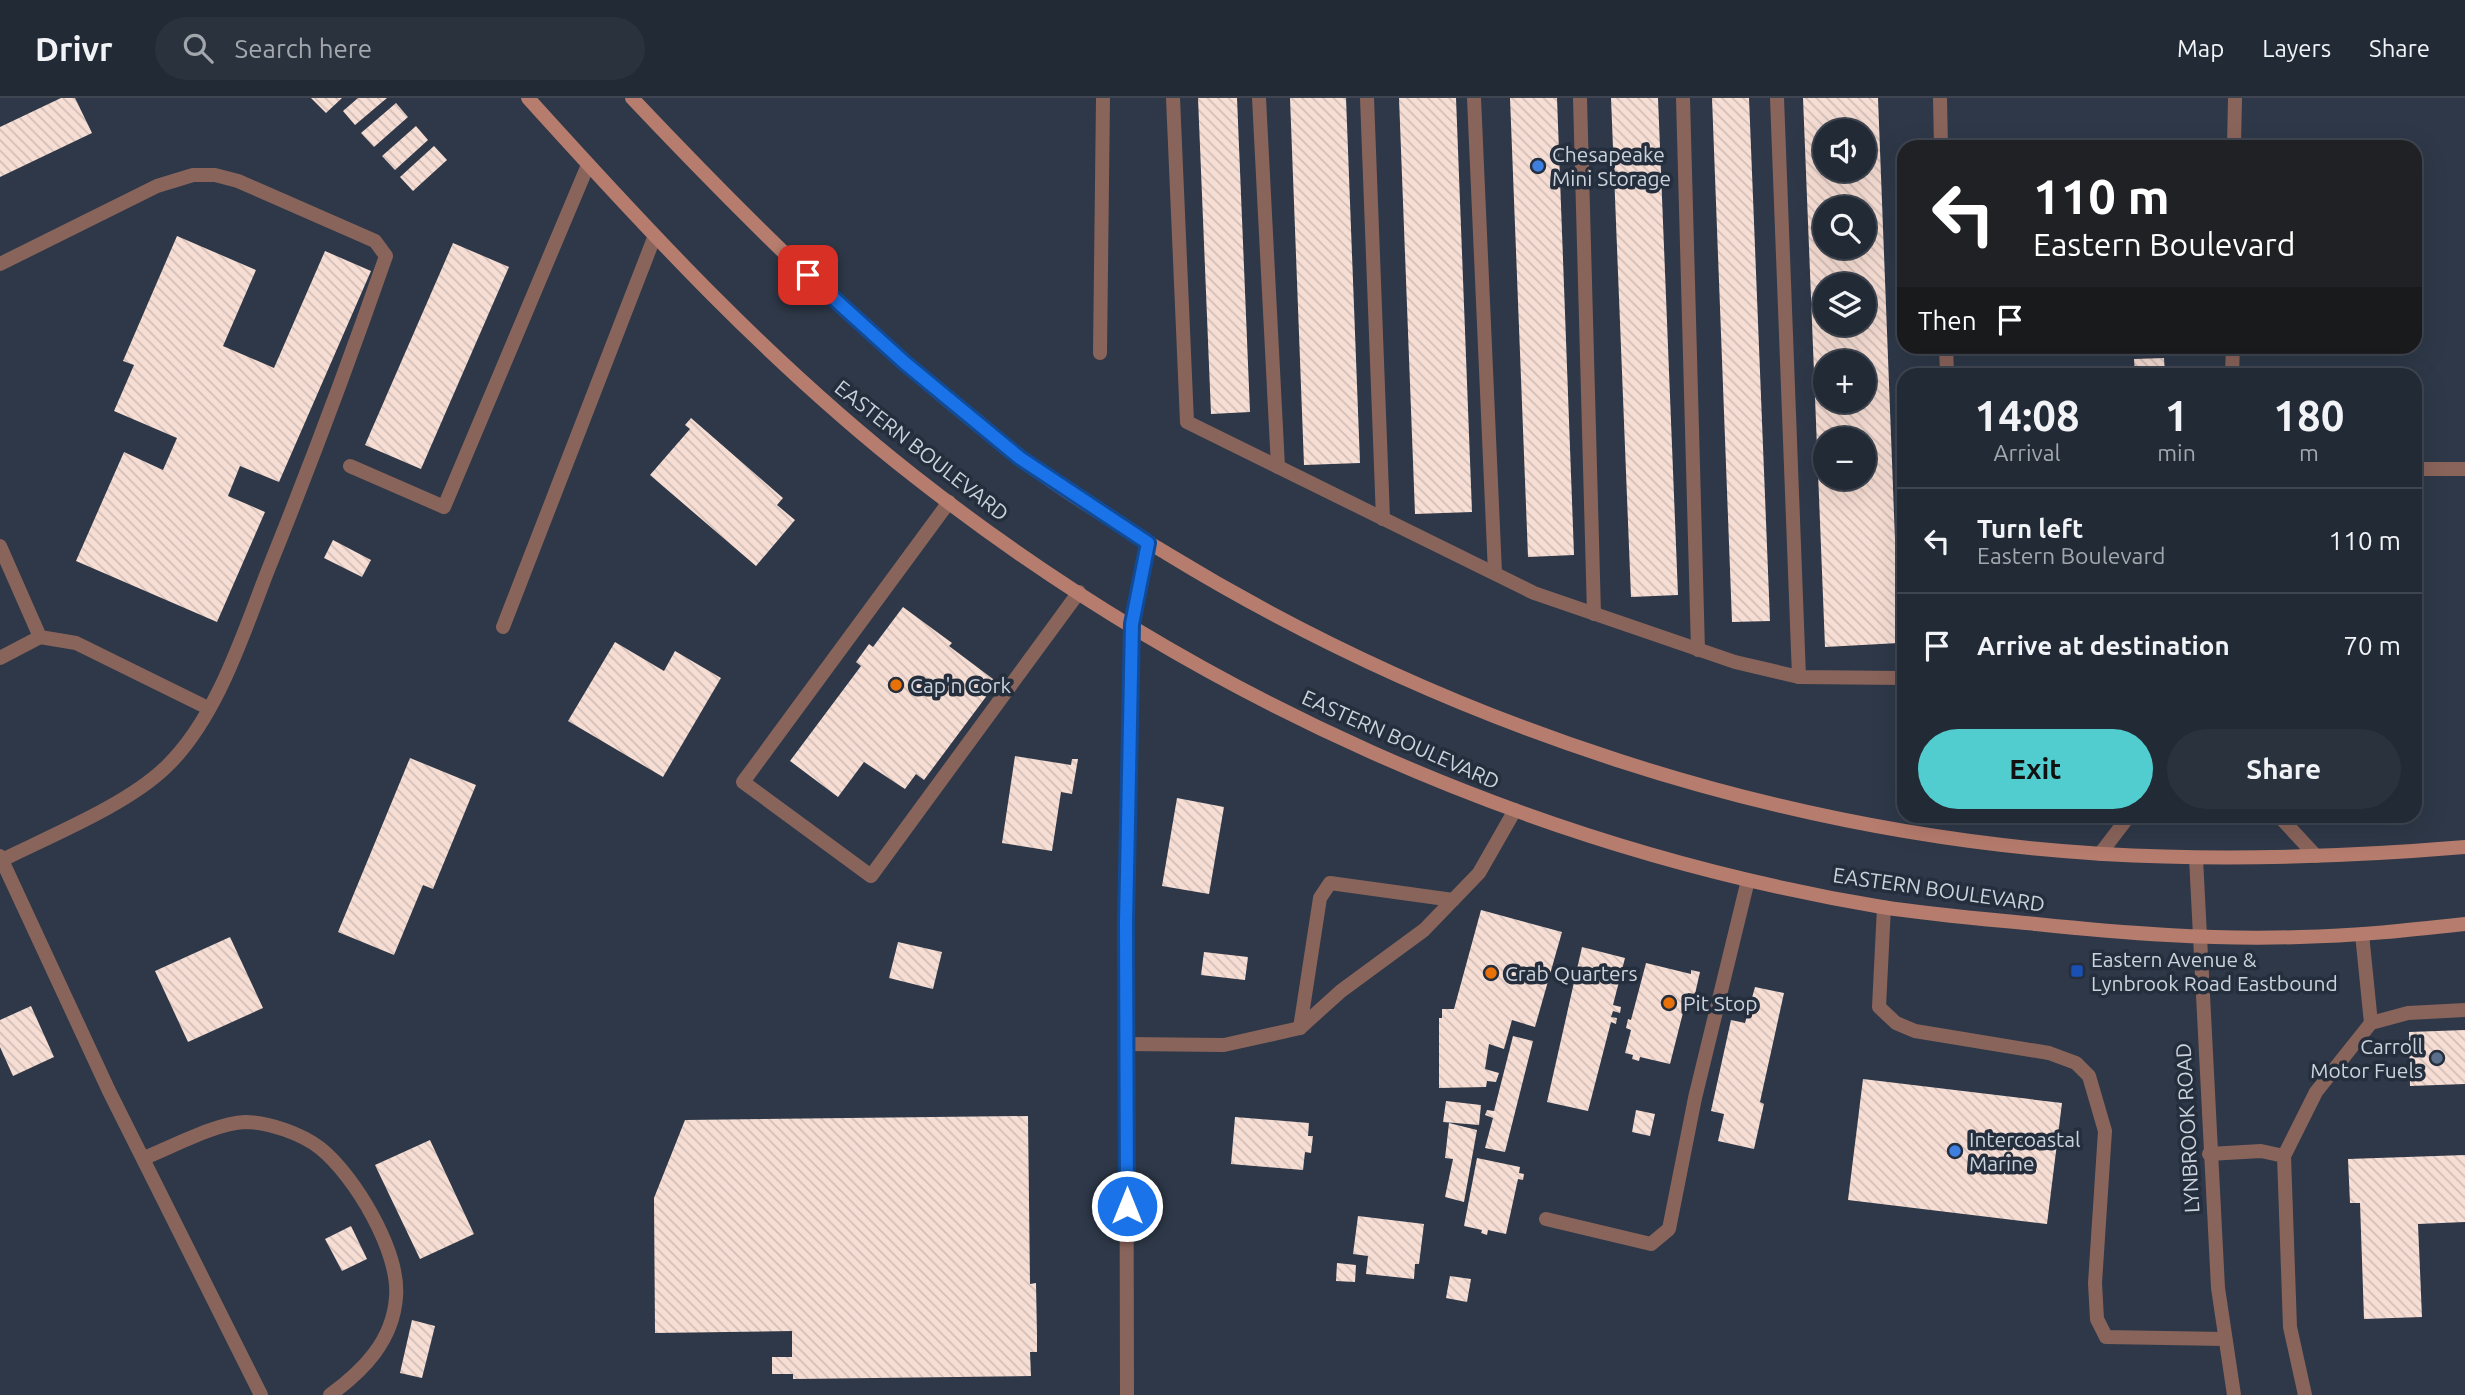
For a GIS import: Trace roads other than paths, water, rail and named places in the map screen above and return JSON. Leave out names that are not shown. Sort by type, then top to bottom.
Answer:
[{"type":"main road","name":"EASTERN BOULEVARD","points":[[528,98],[654,238],[717,303],[806,384],[948,502],[1079,592],[1132,624],[1251,694],[1353,745],[1515,810],[1601,840],[1748,880],[1884,907],[2084,929],[2199,936],[2297,938],[2465,924]]},
{"type":"main road","points":[[632,98],[748,219],[848,313],[1020,458],[1148,543],[1238,597],[1344,652],[1457,702],[1574,746],[1718,791],[1864,823],[2000,844],[2099,854],[2196,858],[2316,856],[2465,847]]},
{"type":"street","points":[[1100,353],[1103,98]]},
{"type":"street","points":[[1174,98],[1187,422],[1534,593],[1735,662],[1799,677],[1897,678]]},
{"type":"street","points":[[1259,98],[1278,467]]},
{"type":"street","points":[[1367,98],[1383,519]]},
{"type":"street","points":[[1474,98],[1494,573]]},
{"type":"street","points":[[1580,98],[1594,614]]},
{"type":"street","points":[[1683,98],[1698,650]]},
{"type":"street","points":[[1777,98],[1799,677]]},
{"type":"street","points":[[1940,98],[1941,140]]},
{"type":"street","points":[[2234,140],[2235,98]]},
{"type":"street","points":[[350,466],[444,507],[588,165]]},
{"type":"street","points":[[0,264],[157,186],[193,175],[215,175],[238,181],[374,241],[386,256],[325,428],[230,666],[208,708],[167,766],[144,785],[1,859],[109,1091],[145,1158],[261,1395]]},
{"type":"street","points":[[503,627],[654,238]]},
{"type":"street","points":[[2422,470],[2465,469]]},
{"type":"street","points":[[948,502],[743,782],[871,876],[1079,592]]},
{"type":"street","points":[[1127,1395],[1126,1044],[1132,624],[1148,543]]},
{"type":"street","points":[[0,547],[40,638]]},
{"type":"street","points":[[0,658],[40,638],[76,643],[208,708]]},
{"type":"street","points":[[1126,1044],[1224,1045],[1300,1028],[1341,991],[1424,930],[1479,873],[1515,810]]},
{"type":"street","points":[[2099,854],[2123,823]]},
{"type":"street","points":[[2285,823],[2316,856]]},
{"type":"street","name":"LYNBROOK ROAD","points":[[2196,858],[2209,1154],[2218,1288],[2234,1395]]},
{"type":"street","points":[[1546,1219],[1651,1244],[1669,1229],[1695,1098],[1748,880]]},
{"type":"street","points":[[1300,1028],[1320,898],[1330,883],[1453,900]]},
{"type":"street","points":[[1884,907],[1879,1007],[1896,1023],[1915,1031],[2049,1053],[2076,1063],[2089,1076],[2105,1131],[2095,1283],[2097,1319],[2106,1337],[2225,1339]]},
{"type":"street","points":[[2362,934],[2371,1023]]},
{"type":"street","points":[[2305,1395],[2290,1327],[2284,1156],[2316,1092],[2371,1023],[2408,1013],[2465,1010]]},
{"type":"street","points":[[145,1158],[245,1122],[292,1133],[319,1147],[340,1167],[377,1224],[396,1279],[397,1299],[385,1335],[372,1360],[330,1395]]},
{"type":"street","points":[[2209,1154],[2261,1151],[2284,1156]]},
{"type":"place","name":"Chesapeake Mini Storage","points":[[1538,166]]},
{"type":"place","name":"Cap'n Cork","points":[[896,685]]},
{"type":"place","name":"Eastern Avenue & Lynbrook Road Eastbound","points":[[2077,971]]},
{"type":"place","name":"Crab Quarters","points":[[1491,973]]},
{"type":"place","name":"Pit Stop","points":[[1669,1003]]},
{"type":"place","name":"Carroll Motor Fuels","points":[[2437,1058]]},
{"type":"place","name":"Intercoastal Marine","points":[[1955,1151]]}]
